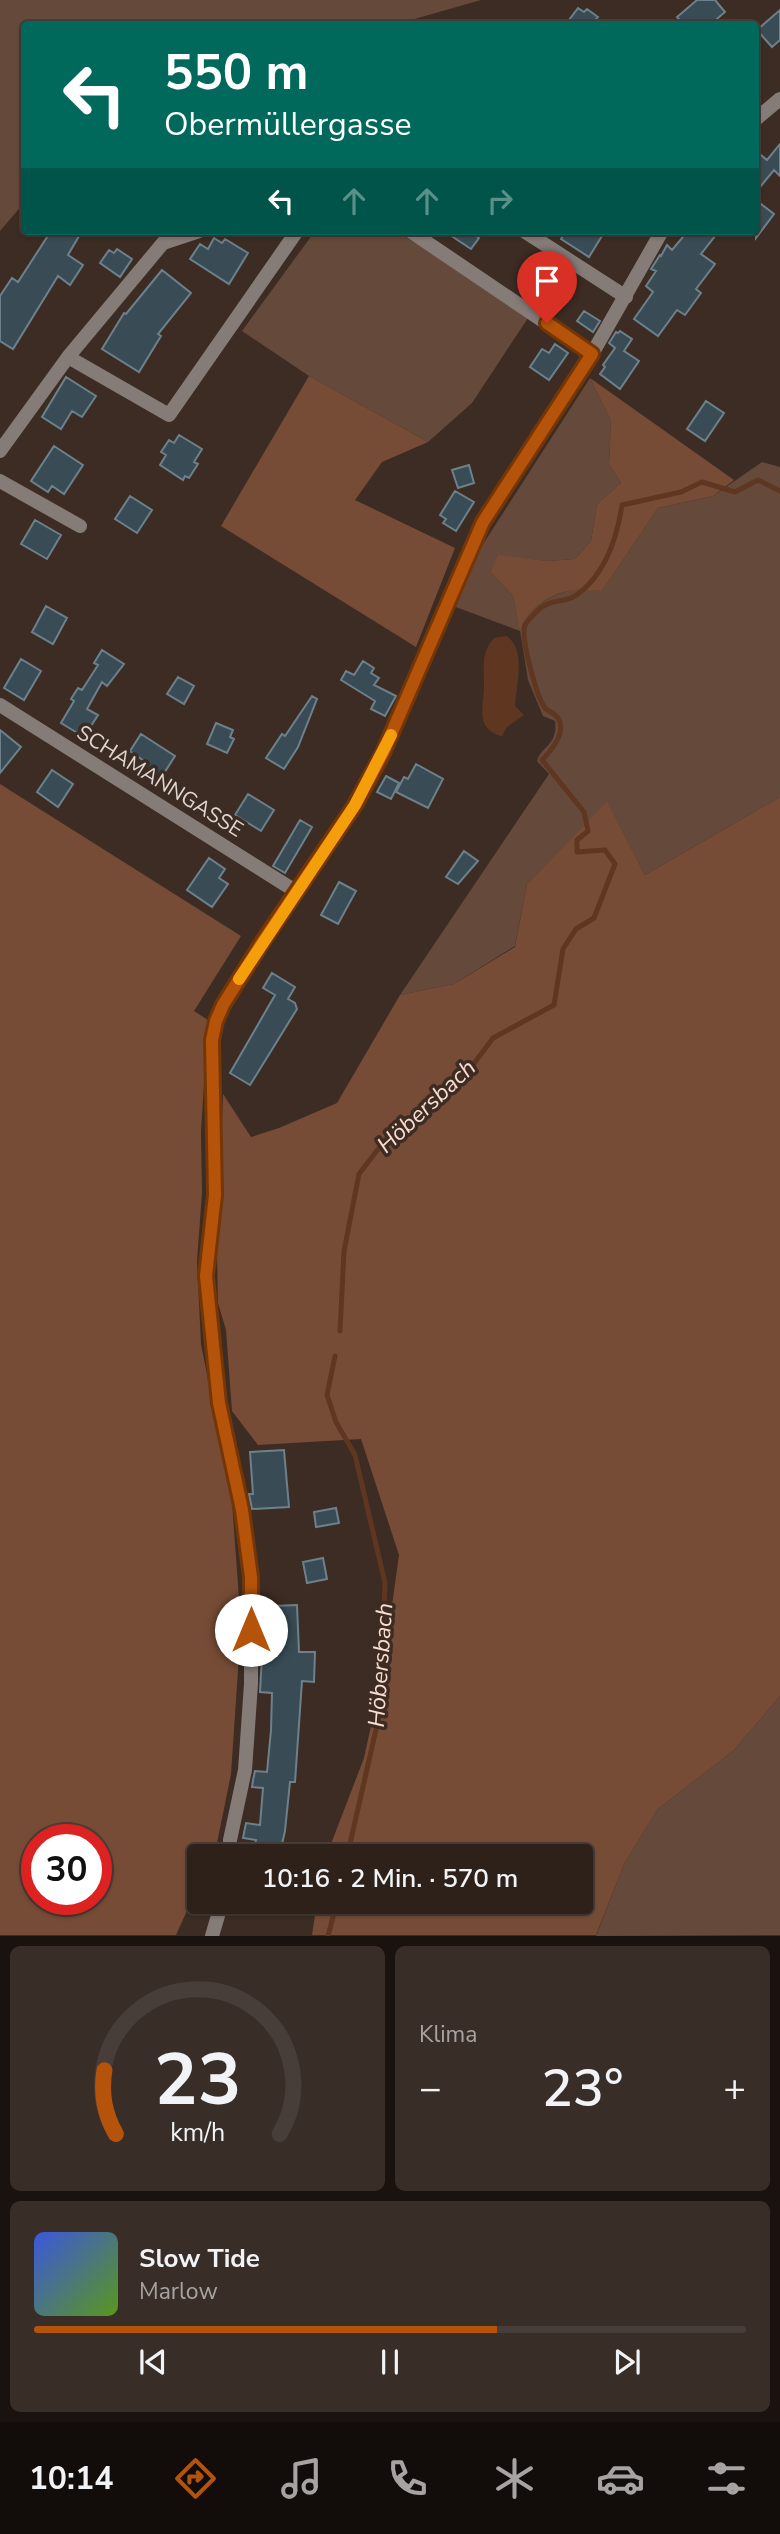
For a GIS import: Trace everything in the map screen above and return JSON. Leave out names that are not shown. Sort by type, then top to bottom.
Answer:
[{"type":"street","points":[[759,116],[780,99]]},
{"type":"street","points":[[0,451],[68,357],[163,243],[187,235]]},
{"type":"street","points":[[68,357],[169,415],[295,235]]},
{"type":"street","points":[[416,235],[592,354]]},
{"type":"street","points":[[530,235],[626,298]]},
{"type":"street","points":[[230,1844],[245,1770],[251,1684],[251,1577],[242,1510],[219,1403],[206,1276],[215,1195],[212,1040],[216,1021],[223,1005],[355,805],[383,753],[483,522],[592,354],[660,235]]},
{"type":"street","points":[[0,481],[80,526]]},
{"type":"street","name":"SCHAMANNGASSE","points":[[0,705],[297,892]]},
{"type":"street","points":[[212,1936],[218,1914]]},
{"type":"shaded area","points":[[0,0],[481,0],[408,21],[21,21],[21,206],[0,231]]},
{"type":"shaded area","points":[[312,235],[402,235],[528,318],[472,403],[428,442],[309,376],[242,331]]},
{"type":"shaded area","points":[[309,376],[428,442],[382,462],[355,500],[455,548],[416,647],[221,526]]},
{"type":"shaded area","points":[[590,378],[611,421],[609,464],[621,483],[597,504],[591,541],[575,559],[548,561],[498,556],[490,572],[513,596],[520,629],[534,608],[557,595],[576,589],[602,591],[658,508],[713,496],[762,462],[780,467],[780,797],[645,875],[607,803],[527,884],[515,946],[454,984],[400,995],[549,774],[537,761],[554,736],[555,721],[543,716],[528,680],[520,631],[453,606],[474,558]]},
{"type":"shaded area","points":[[590,378],[734,480],[713,496],[658,508],[602,591],[574,590],[548,598],[528,616],[520,631],[513,596],[490,572],[498,555],[548,561],[575,559],[591,541],[597,504],[621,483],[609,464],[611,421]]},
{"type":"shaded area","points":[[506,636],[516,649],[519,668],[515,706],[524,715],[507,727],[502,736],[487,728],[482,709],[485,655],[494,638]]},
{"type":"shaded area","points":[[0,784],[241,936],[194,1011],[208,1020],[197,1261],[201,1344],[232,1502],[241,1626],[231,1774],[217,1844],[187,1844],[187,1911],[176,1935],[0,1935]]},
{"type":"shaded area","points":[[780,797],[780,1696],[734,1750],[658,1809],[625,1862],[596,1935],[312,1935],[315,1914],[593,1914],[593,1844],[331,1844],[364,1758],[383,1670],[399,1555],[361,1439],[258,1445],[232,1411],[226,1330],[218,1303],[217,1256],[223,1094],[251,1137],[337,1103],[400,995],[454,984],[515,947],[527,884],[607,802],[645,875]]},
{"type":"shaded area","points":[[780,1696],[780,1935],[596,1936],[625,1862],[658,1809],[734,1750]]},
{"type":"building","points":[[697,0],[715,0],[725,12],[714,21],[680,21],[677,17]]},
{"type":"building","points":[[578,8],[584,12],[587,9],[598,17],[596,21],[568,21]]},
{"type":"building","points":[[780,10],[780,40],[772,47],[759,32],[759,28]]},
{"type":"building","points":[[780,144],[780,176],[774,170],[759,188],[759,153],[767,160]]},
{"type":"building","points":[[759,202],[774,214],[759,234]]},
{"type":"building","points":[[48,235],[80,235],[68,255],[83,265],[70,285],[58,276],[13,349],[0,341],[0,296],[12,278],[18,282]]},
{"type":"building","points":[[450,235],[474,235],[479,238],[471,249]]},
{"type":"building","points":[[564,235],[603,235],[589,257],[561,239]]},
{"type":"building","points":[[685,235],[716,235],[701,254],[715,264],[696,289],[701,293],[685,315],[677,310],[658,336],[634,319],[653,292],[646,286],[656,271],[651,269],[667,245],[672,250]]},
{"type":"building","points":[[214,238],[222,243],[225,239],[248,253],[229,284],[190,259],[200,244],[208,249]]},
{"type":"building","points":[[117,249],[132,259],[120,277],[100,263],[109,250],[114,253]]},
{"type":"building","points":[[536,257],[554,268],[540,290],[522,278]]},
{"type":"building","points":[[162,270],[191,293],[158,334],[161,336],[139,372],[102,349],[124,313],[126,314]]},
{"type":"building","points":[[584,311],[600,321],[593,332],[577,321]]},
{"type":"building","points":[[620,331],[632,339],[624,351],[639,361],[620,389],[600,374],[615,348],[609,343],[616,332]]},
{"type":"building","points":[[555,344],[568,353],[549,380],[530,367],[542,349],[549,353]]},
{"type":"building","points":[[66,377],[96,396],[82,417],[72,411],[61,429],[42,417]]},
{"type":"building","points":[[706,401],[724,413],[705,441],[687,429]]},
{"type":"building","points":[[179,435],[202,449],[194,462],[198,464],[189,478],[185,476],[183,480],[160,465],[166,455],[161,452],[169,440],[174,443]]},
{"type":"building","points":[[54,446],[83,465],[64,494],[52,486],[48,492],[31,481]]},
{"type":"building","points":[[469,465],[474,483],[458,488],[452,470]]},
{"type":"building","points":[[455,491],[474,502],[456,531],[443,523],[446,519],[440,515]]},
{"type":"building","points":[[130,496],[152,510],[137,533],[115,519]]},
{"type":"building","points":[[35,520],[61,535],[47,559],[21,544]]},
{"type":"building","points":[[46,606],[67,618],[53,644],[32,632]]},
{"type":"building","points":[[102,650],[124,664],[107,686],[102,682],[87,709],[98,715],[84,737],[61,723],[78,688],[82,690],[98,665],[94,663]]},
{"type":"building","points":[[21,659],[41,671],[24,700],[4,688]]},
{"type":"building","points":[[363,661],[374,668],[371,673],[379,678],[374,685],[396,696],[385,716],[371,709],[375,701],[341,680],[346,671],[354,675]]},
{"type":"building","points":[[178,677],[194,686],[184,704],[167,694]]},
{"type":"building","points":[[312,696],[317,699],[298,747],[284,769],[266,758],[282,734],[285,736]]},
{"type":"building","points":[[216,723],[233,730],[230,737],[234,739],[227,753],[207,744]]},
{"type":"building","points":[[0,730],[21,747],[0,773]]},
{"type":"building","points":[[141,734],[175,756],[161,778],[141,765],[144,761],[130,751]]},
{"type":"building","points":[[416,764],[443,779],[428,808],[396,792],[404,777],[408,779]]},
{"type":"building","points":[[52,770],[73,784],[58,807],[37,792]]},
{"type":"building","points":[[386,776],[399,783],[391,799],[377,792]]},
{"type":"building","points":[[248,794],[274,810],[261,831],[235,815]]},
{"type":"building","points":[[300,820],[312,827],[285,873],[273,866]]},
{"type":"building","points":[[464,851],[478,861],[458,884],[446,877]]},
{"type":"building","points":[[209,858],[225,869],[219,878],[228,884],[212,907],[187,890]]},
{"type":"building","points":[[339,882],[356,891],[338,924],[321,915]]},
{"type":"building","points":[[272,973],[295,987],[288,999],[295,1003],[297,1009],[250,1085],[230,1073],[275,995],[263,988]]},
{"type":"building","points":[[284,1450],[289,1507],[252,1509],[249,1494],[253,1494],[250,1452]]},
{"type":"building","points":[[336,1508],[339,1523],[316,1527],[314,1512]]},
{"type":"building","points":[[323,1558],[327,1579],[307,1583],[303,1562]]},
{"type":"building","points":[[297,1605],[299,1652],[315,1652],[314,1682],[302,1681],[295,1782],[290,1782],[282,1844],[255,1844],[256,1840],[243,1838],[246,1823],[260,1825],[263,1788],[252,1787],[255,1771],[267,1772],[272,1693],[260,1692],[262,1656],[277,1656],[278,1629],[272,1629],[272,1606]]},
{"type":"waterway","name":"Höbersbach","points":[[340,1331],[344,1251],[359,1174],[389,1135],[464,1077],[493,1038],[554,1005],[563,949],[576,929],[594,918],[615,864],[605,850],[577,852],[577,840],[588,831],[584,812],[542,760],[557,741],[561,729],[557,716],[545,708],[538,692],[527,654],[525,625],[547,604],[573,597],[588,586],[609,554],[622,505],[681,492],[702,482],[735,492],[758,480],[780,491]]},
{"type":"waterway","name":"Höbersbach","points":[[335,1356],[327,1395],[336,1422],[355,1455],[385,1583],[380,1712],[350,1844]]},
{"type":"waterway","name":"Höbersbach","points":[[328,1936],[334,1914]]},
{"type":"slow traffic","points":[[239,979],[355,805],[391,735]]},
{"type":"route","points":[[251,1630],[251,1577],[242,1510],[219,1403],[206,1276],[215,1195],[212,1040],[216,1021],[263,941],[355,805],[383,753],[483,522],[592,354],[547,323]]}]
